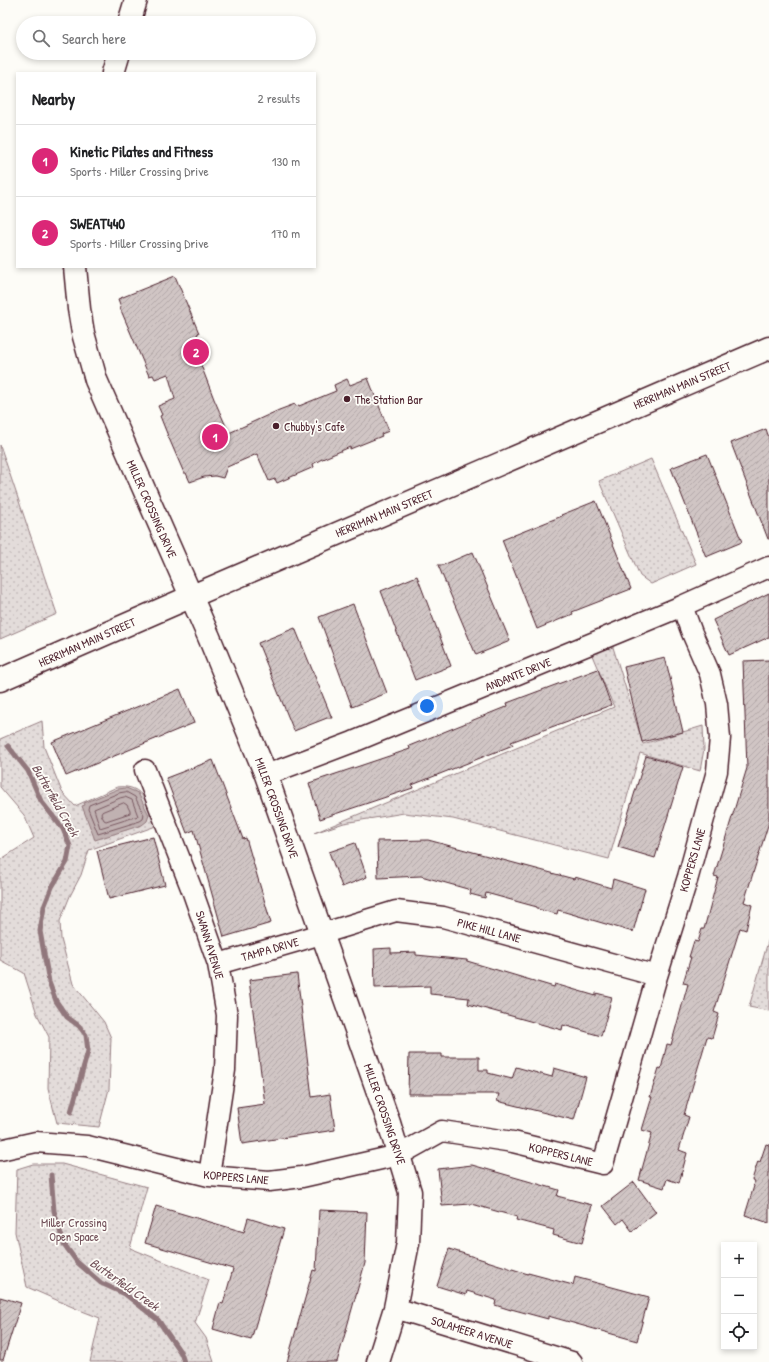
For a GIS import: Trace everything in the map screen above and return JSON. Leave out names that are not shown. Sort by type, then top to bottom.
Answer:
[{"type":"street","points":[[131,16],[136,0]]},
{"type":"street","points":[[113,72],[117,60]]},
{"type":"street","name":"MILLER CROSSING DRIVE","points":[[75,268],[83,333],[96,380],[190,597],[209,637],[266,775],[389,1123],[410,1192],[408,1243],[395,1308],[378,1362]]},
{"type":"street","name":"HERRIMAN MAIN STREET","points":[[0,680],[769,348]]},
{"type":"street","name":"ANDANTE DRIVE","points":[[266,775],[353,742],[682,606],[769,567]]},
{"type":"street","name":"KOPPERS LANE","points":[[0,1150],[36,1142],[88,1146],[209,1176],[269,1181],[302,1177],[399,1154],[442,1131],[513,1142],[603,1164],[657,976],[688,877],[717,771],[719,744],[718,704],[710,674],[682,606]]},
{"type":"street","name":"SWANN AVENUE","points":[[145,770],[192,890],[218,964],[227,1015],[225,1070],[209,1176]]},
{"type":"street","name":"PIKE HILL LANE","points":[[322,934],[396,911],[443,917],[657,976]]},
{"type":"street","name":"TAMPA DRIVE","points":[[218,964],[322,934]]},
{"type":"street","name":"SOLAMEER AVENUE","points":[[395,1308],[541,1358],[572,1362]]},
{"type":"green space","points":[[0,445],[57,614],[0,639]]},
{"type":"green space","points":[[651,459],[696,564],[651,584],[640,576],[599,481]]},
{"type":"green space","points":[[612,644],[643,744],[703,726],[704,749],[700,771],[640,753],[609,859],[453,819],[404,813],[344,823],[314,833],[614,707],[591,653]]},
{"type":"green space","points":[[42,721],[44,747],[62,792],[75,806],[117,787],[126,787],[139,792],[144,798],[156,826],[89,850],[81,875],[70,896],[60,921],[61,939],[73,984],[104,1022],[111,1038],[109,1089],[99,1127],[57,1123],[48,1088],[49,1037],[37,1014],[24,973],[0,960],[0,860],[34,838],[24,815],[0,787],[0,739]]},
{"type":"green space","points":[[769,938],[769,1011],[749,1007]]},
{"type":"green space","name":"Miller Crossing Open Space","points":[[33,1164],[62,1164],[147,1187],[130,1248],[209,1280],[195,1323],[206,1338],[214,1362],[90,1362],[100,1318],[27,1287],[15,1232],[17,1169]]},
{"type":"water","points":[[126,788],[138,793],[149,815],[147,821],[142,825],[95,840],[82,806],[85,805],[84,803],[118,789]]},
{"type":"building","points":[[175,276],[199,333],[197,334],[206,358],[199,360],[229,433],[279,410],[295,404],[296,406],[299,406],[336,391],[334,385],[347,379],[350,385],[368,378],[389,431],[381,434],[382,436],[350,449],[350,447],[320,460],[313,464],[314,467],[277,483],[275,479],[269,481],[257,454],[227,467],[223,478],[215,476],[204,477],[190,482],[186,473],[184,473],[160,416],[162,415],[158,406],[175,399],[168,374],[155,379],[153,375],[149,376],[120,308],[118,299]]},
{"type":"building","points":[[766,429],[769,438],[769,539],[731,443]]},
{"type":"building","points":[[707,454],[742,542],[706,557],[671,468]]},
{"type":"building","points":[[596,501],[631,589],[572,612],[573,614],[537,629],[502,540]]},
{"type":"building","points":[[473,552],[510,641],[476,655],[438,565],[443,565]]},
{"type":"building","points":[[417,576],[451,666],[415,680],[381,591]]},
{"type":"building","points":[[769,593],[769,637],[729,655],[713,620]]},
{"type":"building","points":[[353,604],[387,693],[352,707],[319,617]]},
{"type":"building","points":[[295,628],[332,718],[327,718],[294,731],[258,643]]},
{"type":"building","points":[[665,657],[683,732],[642,742],[624,667]]},
{"type":"building","points":[[769,660],[769,822],[744,902],[752,905],[746,930],[740,928],[714,1012],[719,1014],[712,1038],[707,1037],[684,1115],[689,1117],[679,1150],[687,1153],[679,1183],[667,1179],[664,1188],[639,1180],[652,1133],[642,1130],[652,1097],[650,1097],[659,1068],[661,1069],[667,1044],[671,1045],[688,984],[683,983],[691,957],[689,957],[694,941],[698,942],[702,929],[704,929],[718,877],[714,876],[747,768],[743,661]]},
{"type":"building","points":[[598,669],[611,705],[511,742],[513,745],[412,785],[413,788],[320,819],[309,783],[410,749],[409,746],[508,706],[507,703]]},
{"type":"building","points":[[180,689],[194,723],[66,776],[52,742]]},
{"type":"building","points":[[646,756],[683,767],[655,858],[618,847]]},
{"type":"building","points":[[213,760],[243,839],[246,838],[271,923],[224,937],[194,830],[187,833],[166,778]]},
{"type":"building","points":[[153,837],[165,885],[109,899],[97,851]]},
{"type":"building","points":[[428,840],[574,879],[575,877],[611,888],[613,879],[645,889],[633,932],[558,910],[557,914],[537,909],[537,907],[486,893],[485,898],[470,894],[471,890],[421,876],[378,878],[377,841]]},
{"type":"building","points":[[355,843],[367,877],[342,887],[329,852]]},
{"type":"building","points":[[391,948],[391,953],[416,952],[416,955],[467,960],[554,987],[555,984],[596,996],[596,993],[612,997],[601,1036],[563,1025],[562,1030],[468,1004],[469,998],[430,994],[430,986],[375,988],[374,949]]},
{"type":"building","points":[[297,974],[312,1097],[330,1094],[335,1130],[242,1144],[237,1108],[265,1104],[249,980]]},
{"type":"building","points":[[409,1054],[442,1054],[442,1057],[479,1057],[479,1070],[488,1070],[488,1073],[512,1079],[516,1067],[552,1077],[554,1068],[586,1077],[574,1120],[497,1101],[499,1094],[408,1094]]},
{"type":"building","points":[[766,1144],[769,1145],[769,1223],[745,1215],[755,1181],[752,1180],[758,1161],[760,1162]]},
{"type":"building","points":[[472,1165],[559,1190],[557,1196],[592,1205],[582,1243],[553,1235],[554,1230],[516,1220],[517,1217],[471,1204],[442,1206],[438,1169]]},
{"type":"building","points":[[634,1182],[656,1212],[632,1231],[623,1219],[617,1224],[603,1206]]},
{"type":"building","points":[[156,1206],[244,1232],[248,1218],[284,1229],[251,1340],[213,1329],[220,1303],[223,1304],[233,1269],[145,1243]]},
{"type":"building","points":[[319,1210],[367,1212],[365,1263],[337,1362],[287,1362],[313,1270],[316,1271]]},
{"type":"building","points":[[449,1249],[528,1274],[573,1285],[575,1277],[649,1297],[637,1341],[548,1316],[548,1319],[511,1310],[495,1305],[496,1300],[467,1291],[466,1295],[437,1286]]},
{"type":"building","points":[[0,1297],[21,1303],[3,1360],[0,1360]]},
{"type":"waterway","name":"Butterfield Creek","points":[[8,746],[28,771],[41,801],[63,829],[70,846],[67,862],[52,887],[44,907],[40,931],[49,982],[56,1001],[67,1017],[79,1026],[86,1035],[88,1051],[71,1112]]},
{"type":"waterway","name":"Butterfield Creek","points":[[51,1175],[54,1211],[64,1244],[77,1262],[101,1283],[125,1294],[158,1320],[181,1353],[184,1362]]},
{"type":"place","name":"SWEAT440","points":[[196,352]]},
{"type":"place","name":"The Station Bar","points":[[347,399]]},
{"type":"place","name":"Chubby's Cafe","points":[[276,426]]},
{"type":"place","name":"Kinetic Pilates and Fitness","points":[[215,437]]}]
